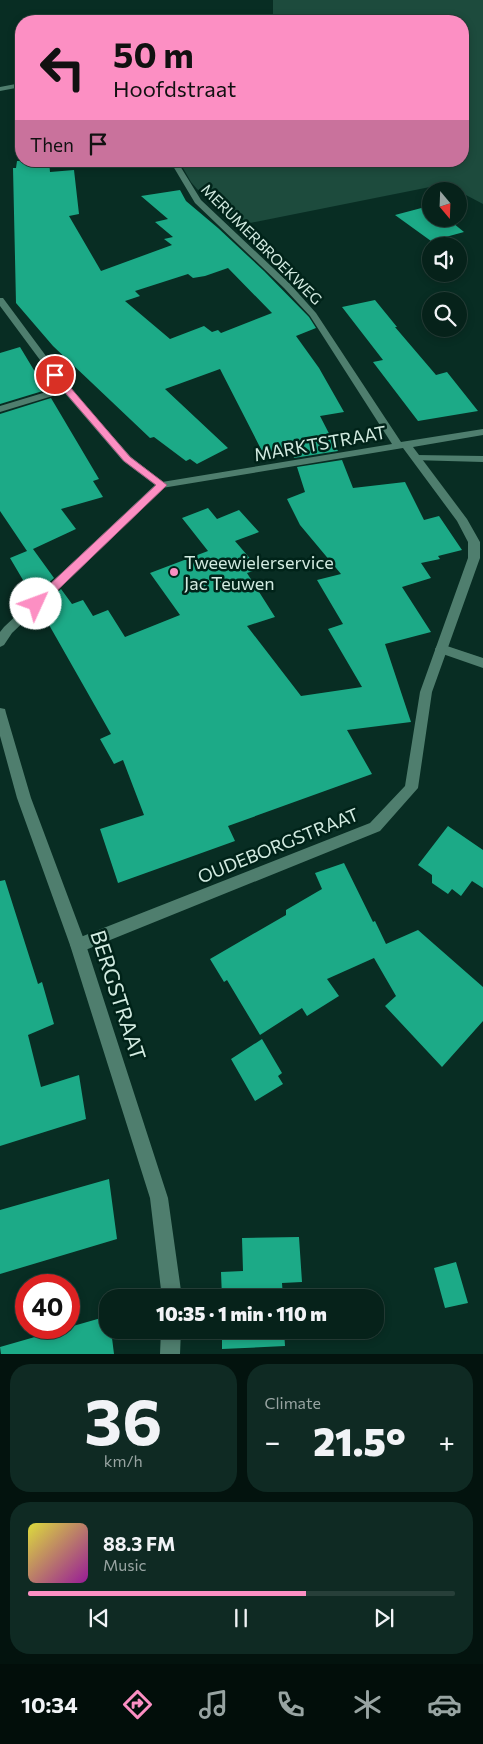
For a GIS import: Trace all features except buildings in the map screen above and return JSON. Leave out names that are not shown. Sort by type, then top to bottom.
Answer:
[{"type":"street","points":[[0,89],[15,86]]},
{"type":"street","name":"MERUMERBROEKWEG","points":[[176,167],[198,201],[288,286],[313,315],[356,383],[402,446]]},
{"type":"street","points":[[0,300],[66,389],[127,459],[162,485],[8,630],[0,642]]},
{"type":"street","points":[[0,409],[66,389]]},
{"type":"street","name":"MARKTSTRAAT","points":[[162,485],[483,432]]},
{"type":"street","name":"OUDEBORGSTRAAT","points":[[78,946],[375,827],[411,788],[426,692],[474,558],[474,542],[462,519],[416,458],[402,446]]},
{"type":"street","points":[[416,458],[483,459]]},
{"type":"street","points":[[441,649],[483,663]]},
{"type":"street","name":"BERGSTRAAT","points":[[0,713],[24,798],[78,946],[159,1198],[171,1289]]},
{"type":"street","points":[[170,1354],[171,1339]]},
{"type":"green space","points":[[273,0],[483,0],[483,204],[468,196],[468,182],[422,182],[422,189],[240,225],[197,189],[182,167],[469,167],[469,15],[273,15]]},
{"type":"place","name":"Tweewielerservice Jac Teuwen","points":[[174,572]]},
{"type":"route","points":[[36,604],[162,485],[127,459],[55,375]]}]
